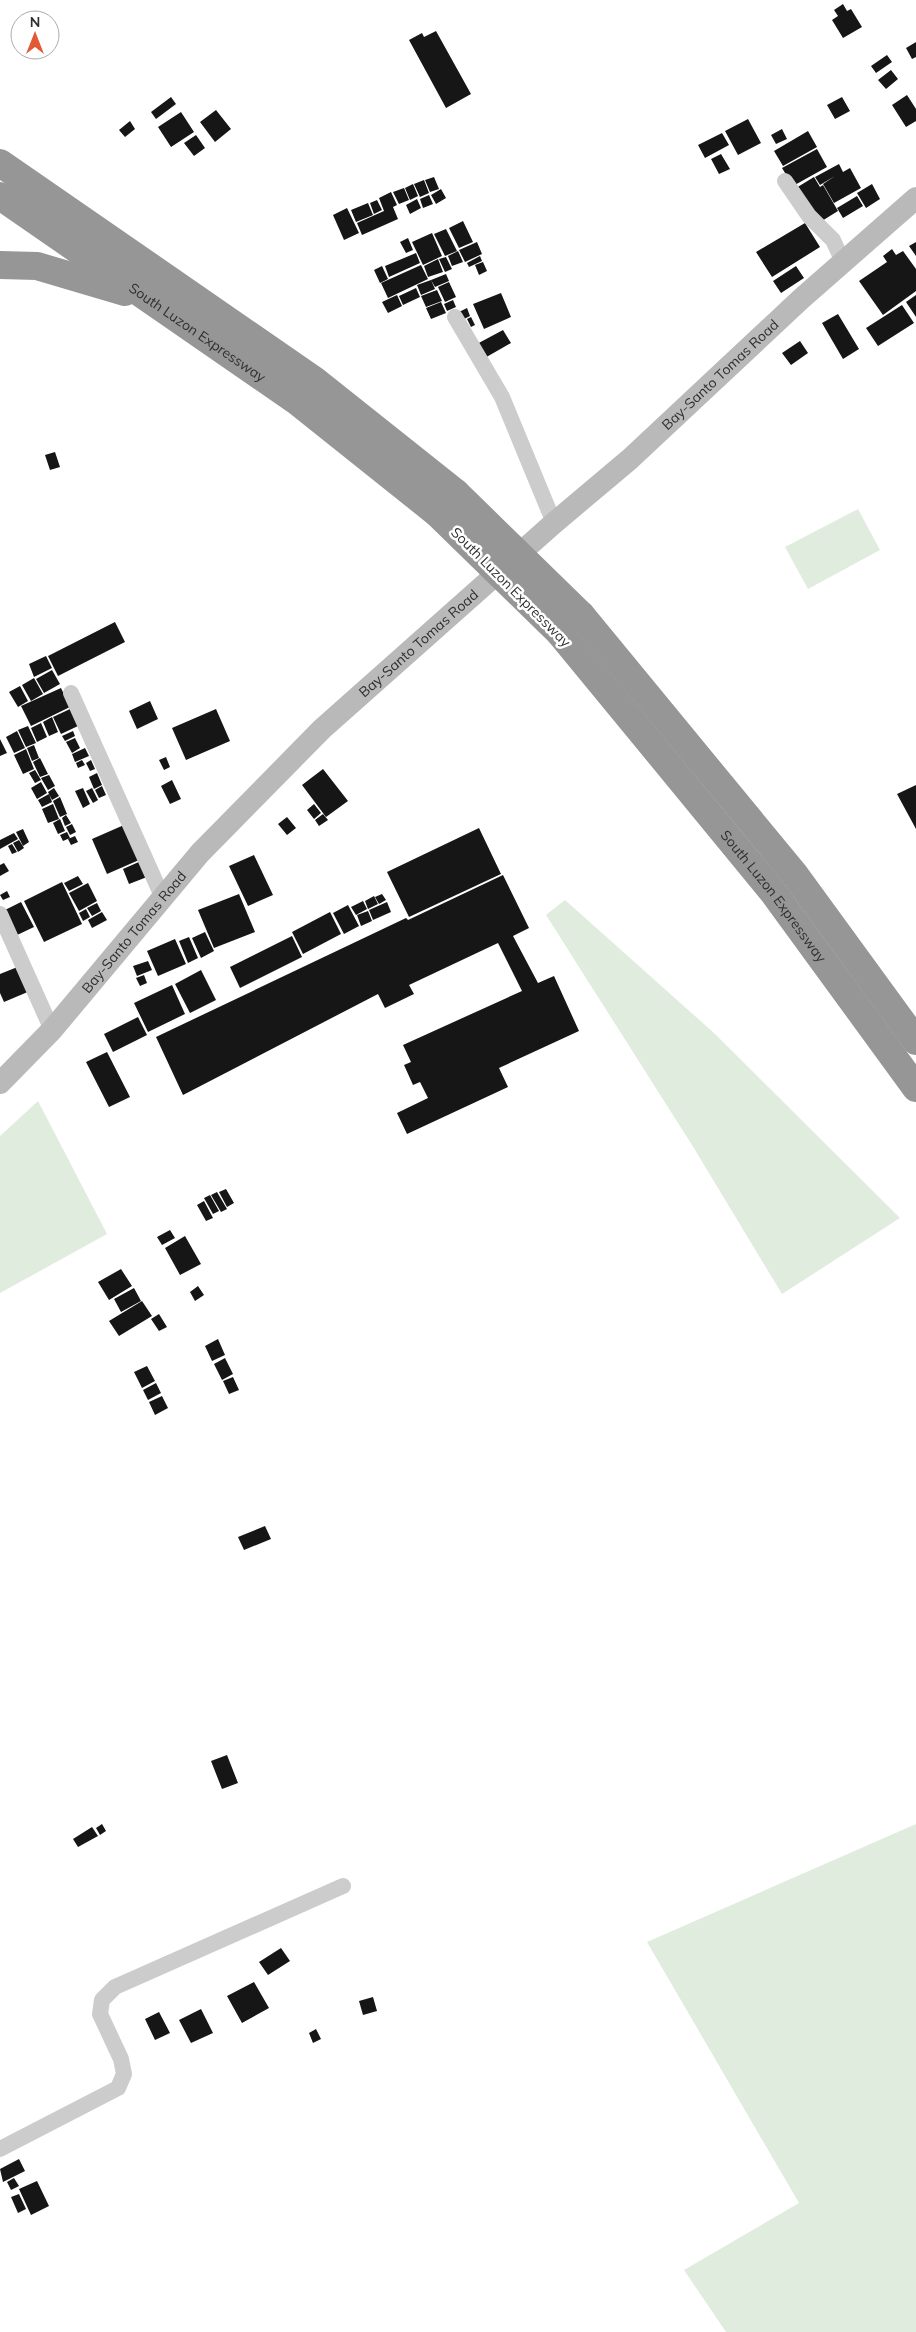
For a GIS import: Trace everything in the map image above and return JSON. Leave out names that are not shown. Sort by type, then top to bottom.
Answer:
[{"type":"highway","name":"South Luzon Expressway","points":[[0,163],[314,380],[456,493],[581,615],[795,876],[916,1041]]},
{"type":"highway","name":"South Luzon Expressway","points":[[0,196],[298,402],[438,514],[560,633],[773,892],[916,1088]]},
{"type":"highway","points":[[0,265],[38,266],[149,300]]},
{"type":"main road","name":"Bay-Santo Tomas Road","points":[[0,1083],[52,1030],[162,896],[200,853],[322,729],[554,523],[630,459],[843,262],[916,198]]},
{"type":"street","points":[[785,181],[809,216],[833,240],[843,262]]},
{"type":"street","points":[[455,317],[502,397],[554,523]]},
{"type":"street","points":[[71,693],[162,896]]},
{"type":"street","points":[[0,914],[52,1030]]},
{"type":"street","points":[[0,2148],[118,2088],[124,2074],[121,2059],[100,2014],[102,2000],[114,1987],[343,1886]]},
{"type":"green space","points":[[858,509],[880,550],[808,589],[785,547]]},
{"type":"green space","points":[[565,900],[714,1033],[900,1218],[782,1294],[692,1145],[546,915]]},
{"type":"green space","points":[[38,1101],[107,1234],[0,1293],[0,1136]]},
{"type":"green space","points":[[916,1824],[916,2332],[726,2332],[684,2270],[799,2203],[647,1942]]},
{"type":"building","points":[[843,4],[847,11],[851,9],[862,27],[843,38],[832,20],[838,16],[834,10]]},
{"type":"building","points":[[436,31],[471,94],[446,108],[409,40],[422,33],[424,37]]},
{"type":"building","points":[[916,42],[916,57],[912,59],[906,48]]},
{"type":"building","points":[[887,55],[892,62],[876,73],[871,66]]},
{"type":"building","points":[[891,70],[898,79],[886,89],[878,80]]},
{"type":"building","points":[[907,95],[916,109],[916,121],[906,127],[892,105]]},
{"type":"building","points":[[171,97],[176,104],[156,119],[151,112]]},
{"type":"building","points":[[842,97],[850,111],[835,119],[827,105]]},
{"type":"building","points":[[216,110],[231,129],[215,142],[200,122]]},
{"type":"building","points":[[181,112],[194,132],[171,147],[158,127]]},
{"type":"building","points":[[748,119],[761,143],[738,155],[725,131]]},
{"type":"building","points":[[130,121],[135,129],[125,137],[119,130]]},
{"type":"building","points":[[782,129],[787,139],[776,144],[771,135]]},
{"type":"building","points":[[808,131],[817,147],[783,166],[774,151]]},
{"type":"building","points":[[722,133],[729,145],[705,158],[698,145]]},
{"type":"building","points":[[196,135],[205,148],[194,156],[184,143]]},
{"type":"building","points":[[817,149],[827,167],[793,186],[782,168]]},
{"type":"building","points":[[721,154],[730,169],[719,174],[711,159]]},
{"type":"building","points":[[839,164],[843,172],[850,168],[861,188],[834,203],[823,184],[835,176],[820,185],[815,177]]},
{"type":"building","points":[[434,177],[439,189],[430,192],[425,180]]},
{"type":"building","points":[[814,177],[820,187],[823,185],[838,211],[817,224],[796,188]]},
{"type":"building","points":[[424,180],[429,193],[420,197],[414,184]]},
{"type":"building","points":[[413,184],[418,196],[410,200],[405,188]]},
{"type":"building","points":[[872,184],[880,199],[866,208],[857,193]]},
{"type":"building","points":[[404,188],[409,200],[399,204],[393,192]]},
{"type":"building","points":[[441,189],[446,198],[436,204],[431,195]]},
{"type":"building","points":[[391,192],[397,205],[393,207],[398,219],[362,235],[357,223],[384,211],[379,198]]},
{"type":"building","points":[[429,195],[433,204],[423,208],[420,199]]},
{"type":"building","points":[[857,196],[863,206],[843,218],[837,208]]},
{"type":"building","points":[[417,199],[421,208],[410,214],[406,205]]},
{"type":"building","points":[[377,200],[382,210],[374,214],[370,203]]},
{"type":"building","points":[[368,203],[373,215],[356,222],[351,210]]},
{"type":"building","points":[[347,208],[359,233],[344,240],[333,215]]},
{"type":"building","points":[[463,221],[473,242],[459,248],[449,228]]},
{"type":"building","points":[[805,223],[820,247],[772,277],[756,252]]},
{"type":"building","points":[[446,229],[457,251],[445,256],[434,234]]},
{"type":"building","points":[[432,233],[442,256],[423,265],[412,242]]},
{"type":"building","points":[[408,238],[413,250],[406,253],[400,242]]},
{"type":"building","points":[[477,242],[482,254],[465,262],[459,250]]},
{"type":"building","points":[[916,242],[916,256],[909,246]]},
{"type":"building","points":[[892,249],[896,255],[903,251],[916,269],[916,291],[883,315],[859,281],[887,262],[883,256]]},
{"type":"building","points":[[458,251],[463,262],[452,266],[448,256]]},
{"type":"building","points":[[416,253],[420,263],[389,277],[385,266]]},
{"type":"building","points":[[480,256],[482,261],[469,267],[467,263]]},
{"type":"building","points":[[446,257],[452,269],[445,272],[439,259]]},
{"type":"building","points":[[438,259],[443,272],[428,277],[424,266]]},
{"type":"building","points":[[483,262],[487,271],[479,275],[475,265]]},
{"type":"building","points":[[421,265],[428,279],[388,298],[381,283]]},
{"type":"building","points":[[382,266],[388,279],[380,283],[374,270]]},
{"type":"building","points":[[796,266],[804,278],[781,293],[773,281]]},
{"type":"building","points":[[446,274],[449,281],[435,287],[431,280]]},
{"type":"building","points":[[431,280],[435,289],[421,295],[417,285]]},
{"type":"building","points":[[449,282],[456,297],[445,302],[438,287]]},
{"type":"building","points":[[416,288],[420,297],[403,305],[399,296]]},
{"type":"building","points":[[437,290],[442,301],[426,307],[421,296]]},
{"type":"building","points":[[501,293],[511,317],[484,329],[473,304]]},
{"type":"building","points":[[397,295],[402,306],[388,313],[382,302]]},
{"type":"building","points":[[916,295],[916,317],[906,302]]},
{"type":"building","points":[[453,300],[456,307],[447,311],[444,304]]},
{"type":"building","points":[[441,302],[446,313],[431,319],[426,308]]},
{"type":"building","points":[[902,305],[914,323],[878,346],[866,328]]},
{"type":"building","points":[[467,308],[470,316],[460,321],[457,313]]},
{"type":"building","points":[[838,314],[859,349],[843,359],[822,323]]},
{"type":"building","points":[[471,317],[475,325],[471,327],[467,319]]},
{"type":"building","points":[[503,330],[511,343],[483,359],[475,345]]},
{"type":"building","points":[[800,341],[808,353],[791,365],[782,353]]},
{"type":"building","points":[[55,452],[60,467],[50,470],[45,455]]},
{"type":"building","points":[[115,622],[125,642],[58,676],[48,656]]},
{"type":"building","points":[[46,656],[52,668],[34,677],[29,664]]},
{"type":"building","points":[[52,670],[60,684],[44,693],[36,679]]},
{"type":"building","points":[[34,678],[43,694],[31,701],[22,685]]},
{"type":"building","points":[[20,686],[28,701],[18,707],[9,692]]},
{"type":"building","points":[[61,688],[70,707],[31,726],[21,706]]},
{"type":"building","points":[[150,701],[158,719],[137,729],[129,711]]},
{"type":"building","points":[[70,709],[78,726],[61,734],[53,717]]},
{"type":"building","points":[[216,709],[230,741],[186,760],[172,728]]},
{"type":"building","points":[[52,717],[58,732],[49,736],[43,722]]},
{"type":"building","points":[[41,723],[47,737],[37,742],[31,728]]},
{"type":"building","points":[[28,726],[36,743],[26,747],[18,730]]},
{"type":"building","points":[[17,731],[25,748],[14,753],[6,737]]},
{"type":"building","points":[[73,731],[75,736],[65,741],[62,736]]},
{"type":"building","points":[[75,738],[80,748],[72,753],[66,742]]},
{"type":"building","points":[[0,739],[7,753],[0,756]]},
{"type":"building","points":[[34,745],[39,758],[32,761],[27,748]]},
{"type":"building","points":[[85,748],[89,756],[75,762],[72,754]]},
{"type":"building","points":[[26,749],[34,769],[23,774],[14,755]]},
{"type":"building","points":[[166,757],[170,767],[164,770],[159,760]]},
{"type":"building","points":[[40,758],[48,774],[40,777],[33,762]]},
{"type":"building","points":[[82,760],[85,765],[78,768],[76,763]]},
{"type":"building","points":[[91,760],[95,769],[90,771],[86,763]]},
{"type":"building","points":[[323,769],[348,801],[326,817],[302,785]]},
{"type":"building","points":[[35,770],[41,780],[35,783],[29,773]]},
{"type":"building","points":[[97,773],[102,785],[94,789],[89,777]]},
{"type":"building","points":[[49,775],[55,786],[48,790],[41,778]]},
{"type":"building","points":[[172,780],[181,799],[170,804],[161,786]]},
{"type":"building","points":[[41,782],[47,793],[37,799],[31,788]]},
{"type":"building","points":[[916,785],[916,829],[897,794]]},
{"type":"building","points":[[102,786],[106,795],[99,798],[95,790]]},
{"type":"building","points":[[54,788],[59,796],[52,800],[48,792]]},
{"type":"building","points":[[83,788],[90,804],[83,808],[75,791]]},
{"type":"building","points":[[92,788],[98,800],[93,803],[86,791]]},
{"type":"building","points":[[49,794],[52,802],[42,807],[38,800]]},
{"type":"building","points":[[60,797],[67,814],[60,817],[53,801]]},
{"type":"building","points":[[53,804],[59,819],[48,823],[42,809]]},
{"type":"building","points":[[314,804],[321,813],[314,819],[307,810]]},
{"type":"building","points":[[323,814],[328,820],[319,826],[315,820]]},
{"type":"building","points":[[66,815],[71,823],[65,826],[62,818]]},
{"type":"building","points":[[287,817],[296,828],[287,835],[278,824]]},
{"type":"building","points":[[60,819],[65,831],[58,834],[53,823]]},
{"type":"building","points":[[72,824],[76,832],[70,835],[66,827]]},
{"type":"building","points":[[124,825],[139,860],[107,874],[92,839]]},
{"type":"building","points":[[479,828],[501,874],[409,917],[387,872]]},
{"type":"building","points":[[23,829],[29,842],[23,846],[16,832]]},
{"type":"building","points":[[67,832],[70,838],[63,841],[60,835]]},
{"type":"building","points":[[14,833],[18,839],[0,849],[0,840]]},
{"type":"building","points":[[75,836],[78,842],[71,845],[68,839]]},
{"type":"building","points":[[19,840],[24,848],[18,852],[13,843]]},
{"type":"building","points":[[12,844],[17,852],[12,854],[8,846]]},
{"type":"building","points":[[254,855],[273,895],[248,906],[229,866]]},
{"type":"building","points":[[141,861],[147,877],[129,884],[123,869]]},
{"type":"building","points":[[4,863],[9,871],[0,876],[0,865]]},
{"type":"building","points":[[503,875],[529,928],[513,936],[538,983],[554,976],[579,1031],[499,1068],[508,1087],[407,1134],[397,1113],[428,1098],[420,1082],[413,1085],[404,1065],[411,1062],[403,1045],[522,991],[498,943],[409,985],[414,994],[385,1008],[378,994],[183,1095],[156,1037],[406,918],[408,920]]},
{"type":"building","points":[[78,876],[83,884],[69,891],[64,883]]},
{"type":"building","points":[[62,882],[82,924],[44,942],[24,901]]},
{"type":"building","points":[[88,883],[97,901],[79,911],[69,893]]},
{"type":"building","points":[[7,891],[10,897],[3,900],[0,895]]},
{"type":"building","points":[[239,894],[255,932],[214,948],[198,910]]},
{"type":"building","points":[[382,894],[386,900],[379,904],[375,897]]},
{"type":"building","points":[[374,896],[378,904],[368,909],[365,901]]},
{"type":"building","points":[[363,901],[367,909],[356,915],[351,907]]},
{"type":"building","points":[[21,902],[34,927],[15,936],[3,911]]},
{"type":"building","points":[[387,902],[391,912],[373,920],[369,910]]},
{"type":"building","points":[[97,903],[101,911],[92,916],[87,908]]},
{"type":"building","points":[[348,905],[359,926],[344,934],[333,913]]},
{"type":"building","points":[[86,909],[90,917],[83,921],[79,913]]},
{"type":"building","points":[[368,911],[372,921],[361,926],[357,915]]},
{"type":"building","points":[[102,912],[107,920],[92,928],[88,920]]},
{"type":"building","points":[[330,912],[341,934],[303,954],[292,932]]},
{"type":"building","points":[[205,932],[214,951],[201,958],[192,938]]},
{"type":"building","points":[[292,936],[302,957],[240,988],[230,967]]},
{"type":"building","points":[[189,937],[198,958],[188,963],[179,941]]},
{"type":"building","points":[[175,939],[186,964],[158,976],[147,951]]},
{"type":"building","points":[[148,961],[152,970],[137,976],[133,966]]},
{"type":"building","points":[[20,966],[30,991],[4,1002],[0,993],[0,974]]},
{"type":"building","points":[[201,970],[216,1000],[190,1013],[175,984]]},
{"type":"building","points":[[144,975],[147,983],[140,986],[136,978]]},
{"type":"building","points":[[172,985],[185,1014],[148,1032],[134,1003]]},
{"type":"building","points":[[138,1017],[147,1035],[113,1052],[104,1034]]},
{"type":"building","points":[[107,1052],[130,1097],[109,1107],[86,1062]]},
{"type":"building","points":[[226,1189],[234,1203],[227,1207],[219,1192]]},
{"type":"building","points":[[217,1192],[227,1209],[221,1212],[211,1195]]},
{"type":"building","points":[[210,1195],[219,1211],[213,1214],[204,1198]]},
{"type":"building","points":[[204,1201],[213,1218],[206,1221],[197,1205]]},
{"type":"building","points":[[170,1230],[175,1238],[162,1245],[157,1237]]},
{"type":"building","points":[[185,1236],[201,1264],[180,1275],[165,1248]]},
{"type":"building","points":[[121,1269],[132,1286],[109,1300],[98,1282]]},
{"type":"building","points":[[198,1286],[204,1295],[195,1301],[190,1292]]},
{"type":"building","points":[[134,1288],[141,1301],[121,1312],[114,1299]]},
{"type":"building","points":[[142,1301],[152,1316],[119,1336],[109,1321]]},
{"type":"building","points":[[159,1314],[167,1327],[159,1331],[151,1319]]},
{"type":"building","points":[[218,1339],[225,1355],[212,1361],[205,1346]]},
{"type":"building","points":[[225,1358],[233,1374],[222,1380],[214,1364]]},
{"type":"building","points":[[147,1366],[155,1381],[142,1388],[134,1372]]},
{"type":"building","points":[[233,1377],[239,1390],[229,1394],[223,1381]]},
{"type":"building","points":[[156,1383],[161,1393],[148,1400],[143,1390]]},
{"type":"building","points":[[162,1396],[168,1408],[155,1415],[149,1402]]},
{"type":"building","points":[[265,1526],[271,1539],[244,1550],[238,1537]]},
{"type":"building","points":[[227,1755],[238,1783],[222,1789],[211,1761]]},
{"type":"building","points":[[102,1824],[106,1831],[100,1835],[96,1828]]},
{"type":"building","points":[[92,1827],[98,1836],[78,1847],[73,1839]]},
{"type":"building","points":[[281,1948],[290,1961],[268,1975],[259,1962]]},
{"type":"building","points":[[254,1982],[269,2008],[242,2023],[227,1996]]},
{"type":"building","points":[[373,1997],[377,2011],[363,2015],[359,2001]]},
{"type":"building","points":[[201,2009],[213,2033],[191,2043],[179,2020]]},
{"type":"building","points":[[159,2012],[170,2033],[155,2040],[145,2019]]},
{"type":"building","points":[[316,2029],[321,2039],[313,2043],[309,2033]]},
{"type":"building","points":[[19,2159],[25,2171],[3,2182],[0,2169]]},
{"type":"building","points":[[14,2178],[19,2186],[11,2190],[7,2182]]},
{"type":"building","points":[[37,2181],[49,2206],[31,2215],[19,2189]]},
{"type":"building","points":[[19,2194],[26,2209],[18,2213],[11,2197]]}]
